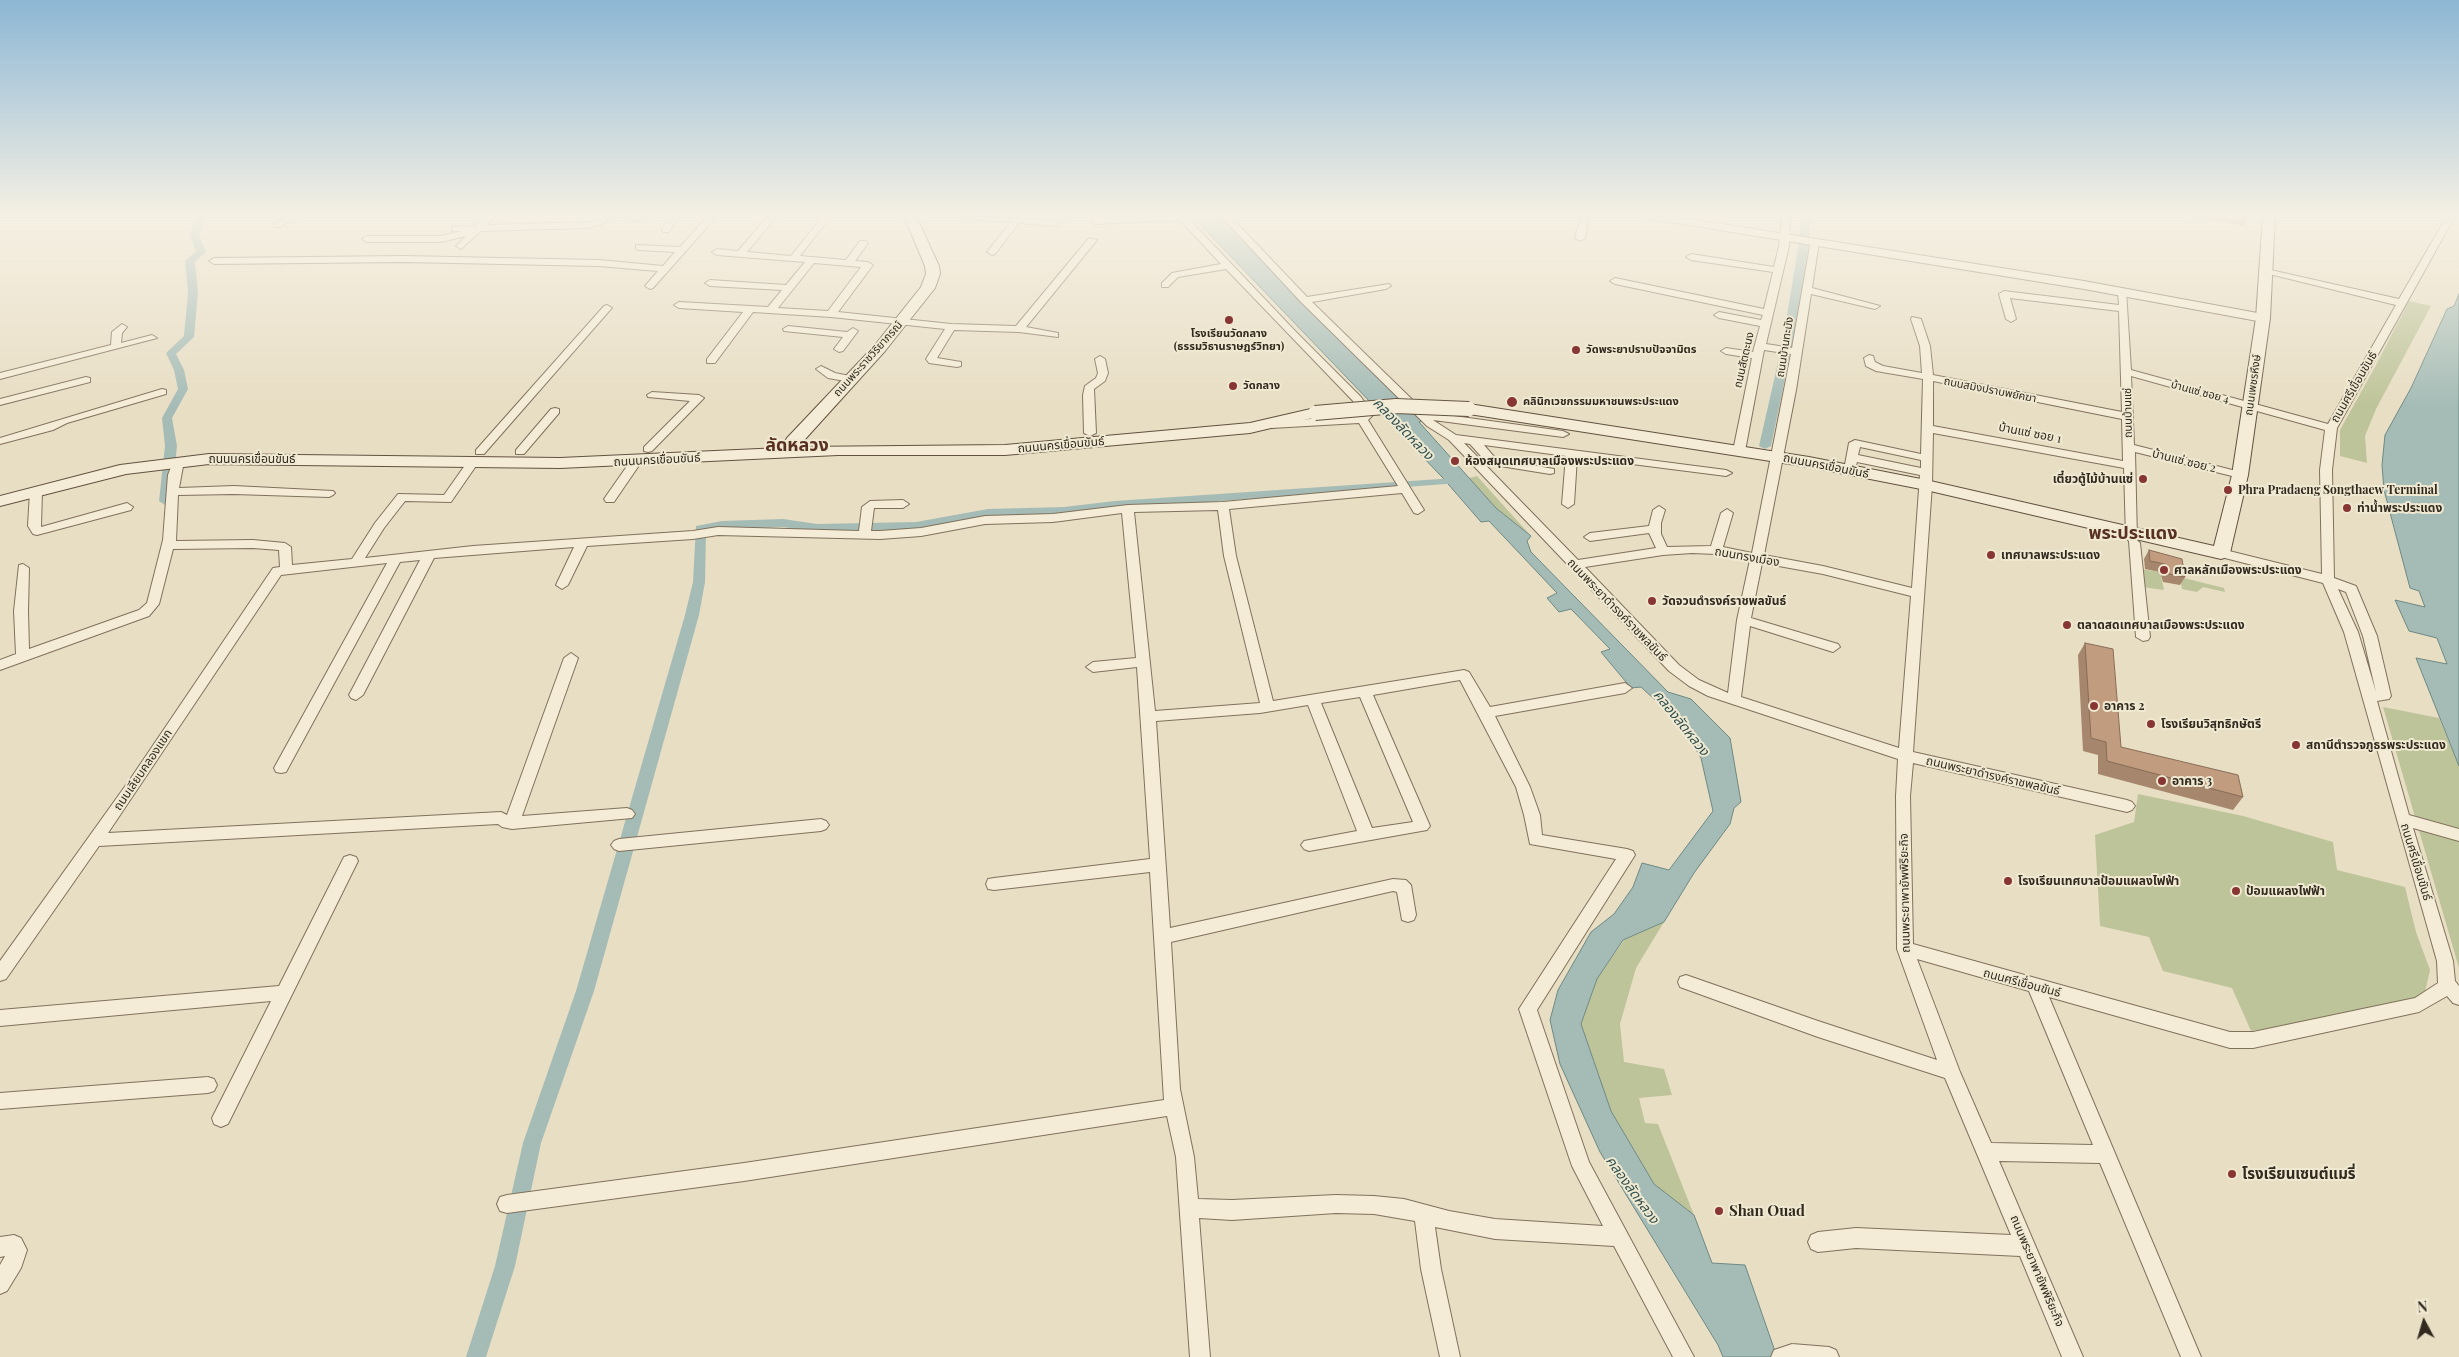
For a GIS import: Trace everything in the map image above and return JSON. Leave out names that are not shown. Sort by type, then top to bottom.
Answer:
[{"type":"main road","name":"ถนนพระราชวิริยาภรณ์","points":[[790,446],[901,322],[928,288],[931,279]]},
{"type":"main road","name":"ถนนเพชรหึงษ์","points":[[2221,553],[2240,475],[2263,318],[2266,279]]},
{"type":"main road","name":"ถนนนครเขื่อนขันธ์","points":[[0,501],[126,469],[199,455],[476,457],[642,455],[790,446],[995,440],[1396,406],[1469,409],[1564,429],[1739,450],[1778,457],[1851,464],[1926,479],[2133,538],[2221,553]]},
{"type":"main road","name":"ถนนนครเขื่อนขันธ์","points":[[790,446],[1005,450],[1250,428],[1315,413]]},
{"type":"main road","name":"ถนนนครเขื่อนขันธ์","points":[[476,457],[520,452],[642,455]]},
{"type":"main road","name":"ถนนนครเขื่อนขันธ์","points":[[0,493],[95,468],[169,460]]},
{"type":"street","points":[[650,286],[656,279]]},
{"type":"street","points":[[771,310],[795,279]]},
{"type":"street","points":[[831,314],[857,279]]},
{"type":"street","points":[[1019,329],[1060,279]]},
{"type":"street","points":[[1165,286],[1171,279]]},
{"type":"street","points":[[1240,279],[1357,399],[1368,415],[1362,419],[1250,428]]},
{"type":"street","name":"ถนนพระยาดำรงค์ราชพลขันธ์","points":[[1284,279],[1431,424],[1453,438],[1674,668],[1713,693],[1906,756],[2127,806]]},
{"type":"street","name":"ถนนสัตตะนง","points":[[1739,450],[1776,279]]},
{"type":"street","name":"ถนนบ้านทะมัง","points":[[1734,700],[1744,620],[1778,457],[1794,352],[1809,279]]},
{"type":"street","points":[[2045,279],[2263,318]]},
{"type":"street","points":[[2298,279],[2402,303]]},
{"type":"street","name":"ถนนศรีเขื่อนขันธ์","points":[[1905,949],[2230,1040],[2253,1040],[2418,1005],[2443,990],[2447,984],[2445,961],[2368,697],[2351,632],[2328,580],[2326,470],[2331,428],[2415,279]]},
{"type":"street","points":[[1615,281],[1768,313]]},
{"type":"street","points":[[710,283],[788,288]]},
{"type":"street","points":[[1304,300],[1386,286]]},
{"type":"street","points":[[1807,290],[1875,306]]},
{"type":"street","name":"ถนนบ้านแซ่","points":[[2123,292],[2133,538],[2143,637]]},
{"type":"street","points":[[2011,319],[2004,294],[2124,309]]},
{"type":"street","points":[[679,305],[831,314],[951,327],[1019,329],[1054,335]]},
{"type":"street","points":[[356,562],[379,526],[402,498],[447,499],[476,457],[607,308]]},
{"type":"street","points":[[711,361],[750,308]]},
{"type":"street","points":[[780,340],[800,312]]},
{"type":"street","points":[[1719,315],[1765,324]]},
{"type":"street","points":[[839,349],[861,317]]},
{"type":"street","points":[[1869,358],[1870,364],[1880,369],[1928,377],[1925,346],[1916,319]]},
{"type":"street","points":[[116,347],[117,332],[122,327]]},
{"type":"street","points":[[951,327],[931,359],[957,364]]},
{"type":"street","points":[[788,329],[850,335]]},
{"type":"street","points":[[0,376],[152,338]]},
{"type":"street","points":[[1760,346],[1794,352]]},
{"type":"street","points":[[1726,351],[1758,356]]},
{"type":"street","points":[[1090,433],[1088,395],[1089,388],[1100,379],[1103,373],[1100,359]]},
{"type":"street","points":[[821,369],[832,376],[851,379]]},
{"type":"street","name":"บ้านแซ่ ซอย 4","points":[[2127,372],[2331,428]]},
{"type":"street","name":"ถนนสมิงปราบพยัคฆา","points":[[1926,479],[1928,377],[2129,416]]},
{"type":"street","points":[[0,402],[86,380]]},
{"type":"street","points":[[0,441],[49,428],[63,421],[162,392]]},
{"type":"street","points":[[610,498],[642,455],[698,398],[652,395]]},
{"type":"street","points":[[520,452],[555,411]]},
{"type":"street","points":[[1422,415],[1564,429],[1567,452],[1568,504]]},
{"type":"street","points":[[1362,419],[1418,510]]},
{"type":"street","name":"บ้านแซ่ ซอย 1","points":[[1926,428],[2130,466]]},
{"type":"street","points":[[1453,438],[1726,473]]},
{"type":"street","points":[[1474,441],[1492,462],[1550,471]]},
{"type":"street","points":[[1851,464],[1855,443],[1926,458]]},
{"type":"street","name":"บ้านแซ่ ซอย 2","points":[[2129,447],[2240,475]]},
{"type":"street","points":[[0,665],[144,613],[153,604],[169,540],[174,474],[169,460]]},
{"type":"street","name":"ถนนพระยาพายัพพิริยะกิจ","points":[[1926,479],[1903,796],[1905,949],[1951,1072],[2073,1357]]},
{"type":"street","points":[[169,540],[177,546],[253,544],[285,547],[286,569],[428,555],[736,530],[920,532],[985,520],[1054,518],[1128,509],[1223,506],[1403,484]]},
{"type":"street","points":[[173,492],[234,490],[329,493]]},
{"type":"street","points":[[36,491],[34,526],[37,531],[43,531],[127,507]]},
{"type":"street","points":[[866,530],[868,507],[870,505],[903,504]]},
{"type":"street","points":[[1223,506],[1230,556],[1268,706]]},
{"type":"street","points":[[1128,509],[1149,717],[1171,1089],[1176,1106],[1190,1208],[1200,1357]]},
{"type":"street","points":[[1659,510],[1655,529],[1663,551]]},
{"type":"street","points":[[1716,550],[1727,513]]},
{"type":"street","points":[[1590,537],[1655,529]]},
{"type":"street","points":[[562,585],[583,542]]},
{"type":"street","name":"ถนนทรงเมือง","points":[[1574,565],[1663,551],[1716,550],[1823,570],[1917,593]]},
{"type":"street","name":"ถนนนครเขื่อนขันธ์","points":[[2221,553],[2328,580]]},
{"type":"street","points":[[356,695],[428,555]]},
{"type":"street","points":[[281,768],[396,558]]},
{"type":"street","points":[[23,568],[21,611],[23,657]]},
{"type":"street","name":"ถนนเลียบคลองแขก","points":[[0,974],[142,774],[271,576],[276,571],[286,569]]},
{"type":"street","points":[[1744,620],[1833,647]]},
{"type":"street","points":[[512,823],[571,658]]},
{"type":"street","points":[[1093,667],[1144,662]]},
{"type":"street","points":[[1149,717],[1268,706],[1464,675],[1486,713],[1522,787],[1532,815],[1535,840],[1627,855],[1528,1009],[1581,1166],[1684,1357]]},
{"type":"street","points":[[1486,713],[1625,688]]},
{"type":"street","points":[[1309,845],[1422,826],[1365,691]]},
{"type":"street","points":[[1313,700],[1367,836]]},
{"type":"street","points":[[95,840],[501,818],[507,824],[627,814]]},
{"type":"street","points":[[2403,819],[2459,835]]},
{"type":"street","points":[[626,844],[821,825]]},
{"type":"street","points":[[221,1118],[350,861]]},
{"type":"street","points":[[994,884],[1132,869],[1157,864]]},
{"type":"street","points":[[1162,937],[1393,885],[1400,885],[1405,890],[1408,915]]},
{"type":"street","points":[[1686,982],[1818,1030],[1951,1072]]},
{"type":"street","points":[[2447,984],[2459,998]]},
{"type":"street","points":[[2036,987],[2191,1357]]},
{"type":"street","points":[[0,1018],[283,993]]},
{"type":"street","points":[[0,1101],[208,1085]]},
{"type":"street","points":[[517,1202],[734,1173],[1016,1129],[1127,1115],[1176,1106]]},
{"type":"street","points":[[1985,1152],[2105,1154]]},
{"type":"street","points":[[1190,1208],[1232,1210],[1336,1204],[1404,1208],[1449,1221],[1496,1229],[1619,1237]]},
{"type":"street","points":[[1424,1213],[1431,1270],[1450,1357]]},
{"type":"street","points":[[1818,1242],[1856,1238],[2026,1246]]},
{"type":"street","points":[[0,1247],[14,1246],[17,1250],[14,1262],[0,1284]]},
{"type":"street","points":[[1787,1356],[1828,1357]]},
{"type":"green space","points":[[2409,301],[2431,306],[2376,409],[2365,436],[2367,463],[2340,456],[2340,430]]},
{"type":"green space","points":[[1477,476],[1531,536],[1496,508],[1469,478]]},
{"type":"green space","points":[[2141,569],[2160,572],[2164,590],[2142,587]]},
{"type":"green space","points":[[2180,577],[2224,588],[2225,592],[2203,587],[2197,592],[2182,589]]},
{"type":"green space","points":[[2383,707],[2439,718],[2459,766],[2459,968]]},
{"type":"green space","points":[[2138,794],[2243,816],[2333,842],[2337,870],[2405,887],[2416,932],[2430,970],[2424,997],[2323,1021],[2251,1031],[2232,988],[2163,971],[2149,937],[2100,926],[2095,835],[2134,822]]},
{"type":"green space","points":[[1664,922],[1636,968],[1620,1024],[1624,1062],[1664,1069],[1672,1095],[1639,1098],[1645,1123],[1658,1124],[1694,1215],[1654,1184],[1611,1111],[1581,1024],[1597,979],[1624,940]]},
{"type":"water","name":"คลองลัดหลวง","points":[[1253,279],[1284,279],[1423,421],[1419,422],[1496,508],[1531,536],[1527,541],[1531,552],[1668,692],[1691,699],[1730,738],[1741,802],[1734,808],[1730,824],[1694,873],[1664,922],[1623,940],[1597,979],[1581,1024],[1611,1111],[1654,1184],[1694,1215],[1712,1263],[1745,1265],[1777,1357],[1723,1357],[1718,1345],[1600,1152],[1560,1064],[1550,1020],[1558,990],[1591,932],[1614,914],[1633,887],[1642,863],[1669,870],[1713,811],[1701,758],[1680,723],[1641,687],[1631,688],[1601,652],[1610,649],[1571,609],[1559,612],[1547,598],[1557,593],[1489,521],[1481,522],[1442,477]]},
{"type":"water","points":[[2459,294],[2459,766],[2416,658],[2447,664],[2437,638],[2409,631],[2395,600],[2425,607],[2419,591],[2410,588],[2384,490],[2382,465],[2385,435],[2411,388],[2447,309],[2454,306]]},
{"type":"building","points":[[2149,550],[2182,559],[2185,577],[2169,574],[2165,564],[2150,561]]},
{"type":"building","points":[[2085,643],[2113,649],[2121,747],[2238,775],[2243,797],[2107,761],[2106,742],[2091,738]]},
{"type":"waterway","points":[[165,501],[171,446],[167,418],[183,389],[179,370],[171,353],[189,337],[193,292],[192,279]]},
{"type":"waterway","points":[[1765,446],[1787,345],[1798,279]]},
{"type":"waterway","points":[[476,1357],[505,1266],[532,1143],[585,991],[692,615],[699,582],[700,529],[722,525],[783,523],[817,528],[916,526],[988,513],[1064,511],[1115,505],[1455,481]]},
{"type":"place","name":"โรงเรียนวัดกลาง (ธรรมวิธานราษฎร์วิทยา)","points":[[1229,320]]},
{"type":"place","name":"วัดพระยาปราบปัจจามิตร","points":[[1576,350]]},
{"type":"place","name":"วัดกลาง","points":[[1233,386]]},
{"type":"place","name":"คลินิกเวชกรรมมหาชนพระประแดง","points":[[1512,402]]},
{"type":"place","name":"ห้องสมุดเทศบาลเมืองพระประแดง","points":[[1455,461]]},
{"type":"place","name":"เตี๋ยวตู้ไม้บ้านแซ่","points":[[2143,479]]},
{"type":"place","name":"Phra Pradaeng Songthaew Terminal","points":[[2228,490]]},
{"type":"place","name":"ท่าน้ำพระประแดง","points":[[2347,508]]},
{"type":"place","name":"เทศบาลพระประแดง","points":[[1991,555]]},
{"type":"place","name":"ศาลหลักเมืองพระประแดง","points":[[2164,570]]},
{"type":"place","name":"วัดจวนดำรงค์ราชพลขันธ์","points":[[1652,601]]},
{"type":"place","name":"ตลาดสดเทศบาลเมืองพระประแดง","points":[[2067,625]]},
{"type":"place","name":"อาคาร 2","points":[[2094,706]]},
{"type":"place","name":"โรงเรียนวิสุทธิกษัตรี","points":[[2151,724]]},
{"type":"place","name":"สถานีตำรวจภูธรพระประแดง","points":[[2296,745]]},
{"type":"place","name":"อาคาร 3","points":[[2162,781]]},
{"type":"place","name":"โรงเรียนเทศบาลป้อมแผลงไฟฟ้า","points":[[2008,881]]},
{"type":"place","name":"ป้อมแผลงไฟฟ้า","points":[[2236,891]]},
{"type":"place","name":"โรงเรียนเซนต์แมรี่","points":[[2232,1174]]},
{"type":"place","name":"Shan Ouad","points":[[1719,1211]]},
{"type":"district","name":"ลัดหลวง","points":[[797,445]]},
{"type":"district","name":"พระประแดง","points":[[2133,533]]}]
